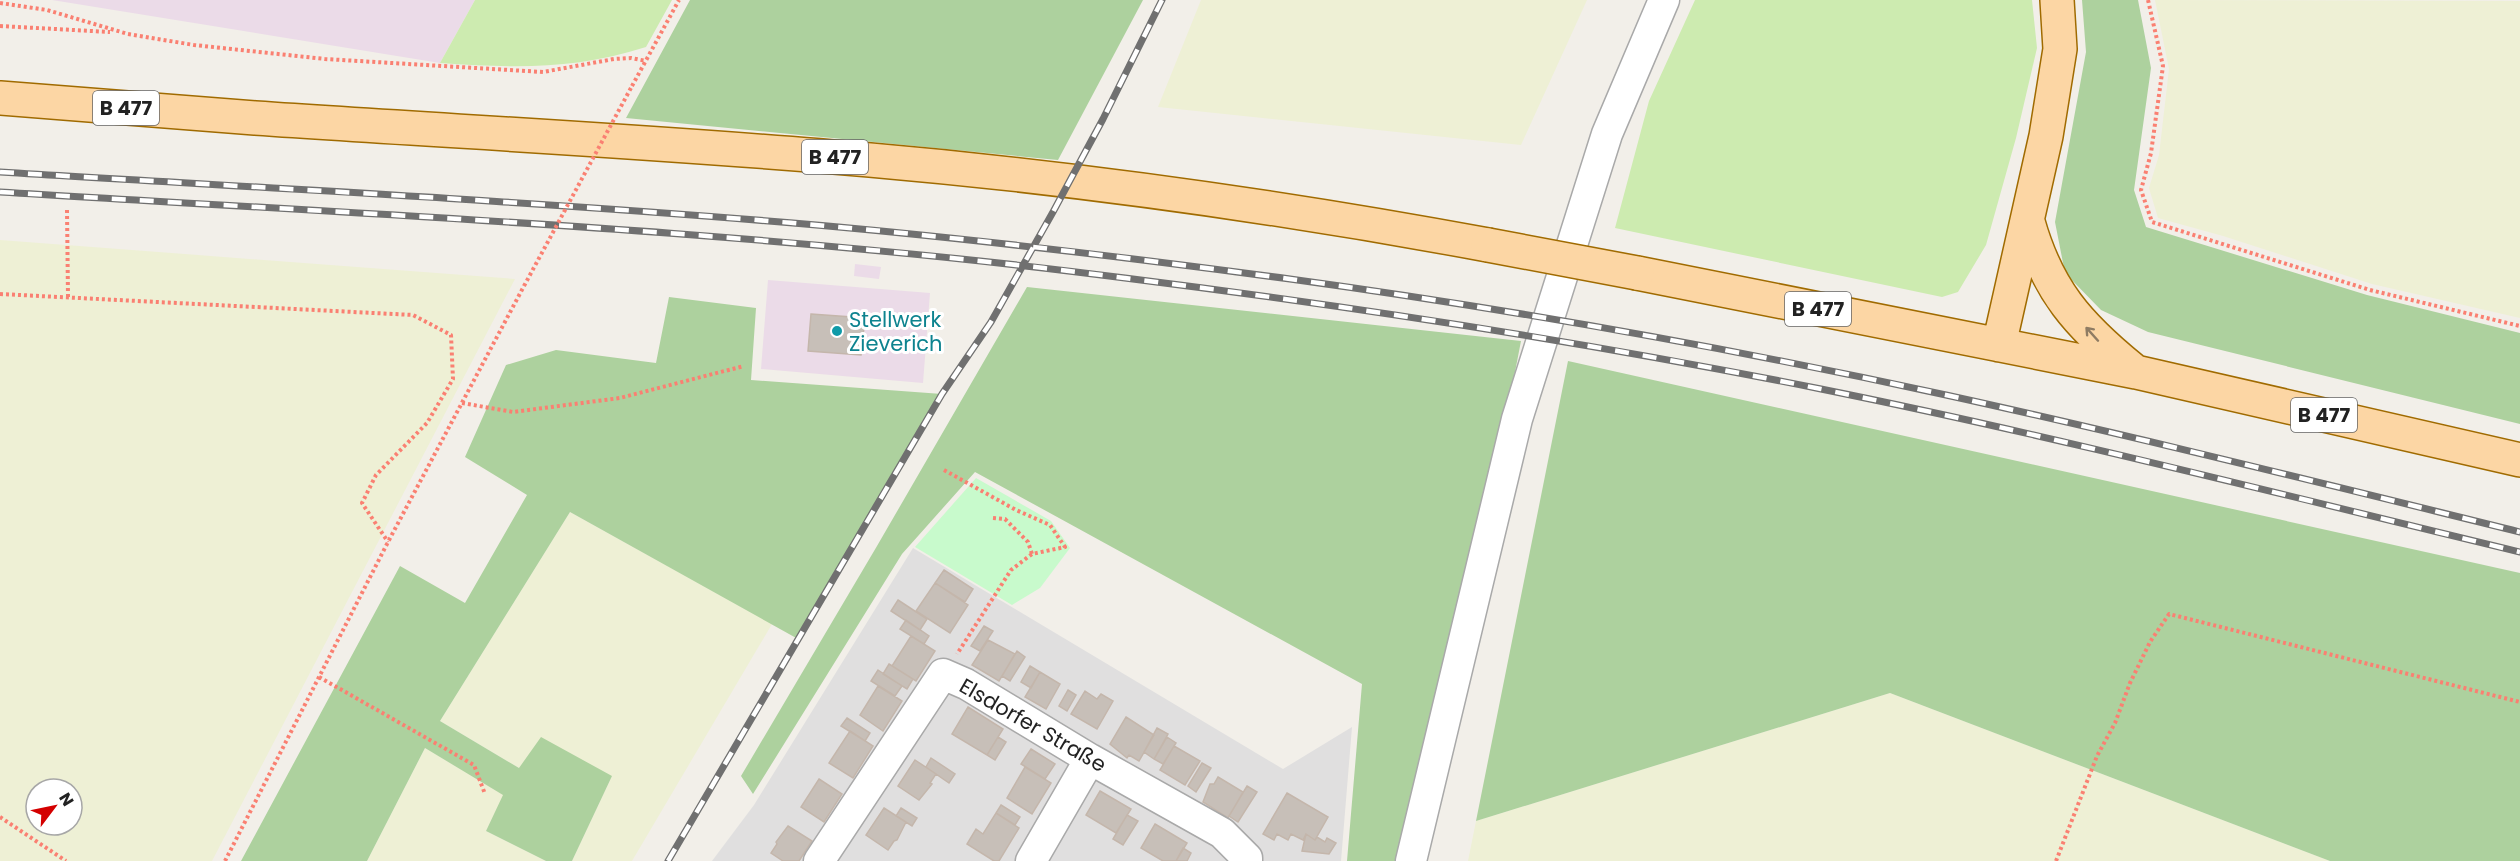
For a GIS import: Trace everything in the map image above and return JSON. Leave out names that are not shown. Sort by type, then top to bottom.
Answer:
[{"type":"main road","points":[[1999,345],[2046,136],[2060,49],[2057,0]]},
{"type":"main road","name":"B 477","points":[[0,98],[873,160],[1221,201],[1349,219],[1488,244],[2136,372],[2520,460]]},
{"type":"main road","points":[[2028,222],[2036,251],[2050,282],[2101,344],[2136,372]]},
{"type":"street","points":[[1411,861],[1517,419],[1607,134],[1664,0]]},
{"type":"street","name":"Elsdorfer Straße","points":[[819,861],[943,675],[966,684],[1090,759],[1222,833],[1247,858],[1247,861]]},
{"type":"street","points":[[1031,861],[1090,759]]},
{"type":"path","points":[[225,861],[388,542],[679,0]]},
{"type":"path","points":[[2148,0],[2163,66],[2151,153],[2141,190],[2152,222],[2370,290],[2520,326]]},
{"type":"path","points":[[0,3],[47,10],[116,32]]},
{"type":"path","points":[[0,26],[116,32],[248,52],[504,71],[543,72],[614,58],[646,61]]},
{"type":"path","points":[[67,210],[68,297]]},
{"type":"path","points":[[0,294],[413,315],[451,335],[453,379],[427,423],[376,475],[362,503],[388,542]]},
{"type":"path","points":[[462,403],[478,408],[513,412],[620,398],[744,366]]},
{"type":"path","points":[[943,675],[1011,570],[1032,554],[1065,546],[1050,525],[1016,510],[944,470]]},
{"type":"path","points":[[993,518],[1005,519],[1028,542],[1032,554]]},
{"type":"path","points":[[2056,861],[2097,756],[2115,723],[2130,683],[2150,642],[2169,614],[2520,702]]},
{"type":"path","points":[[319,677],[474,765],[485,794]]},
{"type":"path","points":[[0,817],[66,861]]},
{"type":"shaded area","points":[[52,0],[475,0],[440,63]]},
{"type":"shaded area","points":[[855,264],[881,267],[879,279],[854,276]]},
{"type":"shaded area","points":[[768,280],[930,293],[923,383],[761,369]]},
{"type":"shaded area","points":[[913,548],[1283,769],[1352,727],[1341,861],[712,861],[754,805]]},
{"type":"green space","points":[[475,0],[672,0],[646,47],[594,60],[544,66],[440,63]]},
{"type":"green space","points":[[690,0],[1143,0],[1058,160],[626,118]]},
{"type":"green space","points":[[1201,0],[1587,0],[1521,145],[1158,107]]},
{"type":"green space","points":[[1695,0],[2032,0],[2037,48],[2016,138],[1986,245],[1958,292],[1942,297],[1615,228],[1649,101]]},
{"type":"green space","points":[[2082,0],[2138,0],[2151,68],[2134,190],[2146,227],[2367,295],[2520,333],[2520,424],[2148,332],[2101,310],[2065,273],[2055,222],[2086,52]]},
{"type":"green space","points":[[2155,0],[2520,1],[2520,318],[2372,284],[2223,236],[2158,218],[2149,188],[2159,155],[2169,69]]},
{"type":"green space","points":[[0,240],[515,279],[212,861],[0,861]]},
{"type":"green space","points":[[1027,287],[1521,341],[1420,861],[1347,861],[1362,684],[975,472],[902,554],[753,794],[741,776]]},
{"type":"green space","points":[[669,297],[756,308],[751,380],[942,394],[798,639],[570,512],[440,721],[519,768],[541,737],[612,776],[572,861],[546,861],[486,831],[503,795],[425,748],[367,861],[241,861],[400,566],[465,603],[527,495],[465,457],[506,365],[556,350],[656,363]]},
{"type":"green space","points":[[1568,361],[2520,573],[2520,861],[2330,861],[1890,693],[1476,821]]},
{"type":"green space","points":[[976,478],[1051,521],[1070,548],[1040,588],[1012,605],[915,547]]},
{"type":"green space","points":[[570,512],[772,624],[632,861],[572,861],[612,776],[519,768],[440,721]]},
{"type":"green space","points":[[1890,693],[2330,861],[1468,861],[1476,821]]},
{"type":"green space","points":[[425,748],[504,795],[486,831],[546,861],[367,861]]},
{"type":"building","name":"Stellwerk Zieverich","points":[[811,314],[852,317],[851,326],[864,327],[861,355],[808,351]]},
{"type":"building","points":[[944,570],[973,589],[965,602],[935,583]]},
{"type":"building","points":[[935,583],[968,605],[950,633],[916,611]]},
{"type":"building","points":[[898,600],[927,619],[920,630],[891,611]]},
{"type":"building","points":[[906,620],[929,636],[924,644],[900,629]]},
{"type":"building","points":[[984,626],[993,631],[980,651],[971,646]]},
{"type":"building","points":[[911,636],[935,651],[916,681],[892,666]]},
{"type":"building","points":[[988,640],[1015,654],[999,681],[972,665]]},
{"type":"building","points":[[1017,651],[1025,657],[1010,681],[1002,676]]},
{"type":"building","points":[[889,664],[913,679],[907,689],[883,674]]},
{"type":"building","points":[[1030,666],[1040,672],[1031,688],[1021,682]]},
{"type":"building","points":[[878,670],[902,686],[895,696],[871,681]]},
{"type":"building","points":[[1040,672],[1060,684],[1046,709],[1025,697]]},
{"type":"building","points":[[878,686],[902,701],[883,731],[860,715]]},
{"type":"building","points":[[1068,690],[1076,695],[1067,711],[1059,706]]},
{"type":"building","points":[[1085,691],[1097,699],[1101,694],[1113,701],[1097,729],[1071,714]]},
{"type":"building","points":[[968,707],[1003,729],[987,755],[952,734]]},
{"type":"building","points":[[1126,717],[1154,735],[1139,761],[1129,755],[1127,758],[1110,744]]},
{"type":"building","points":[[847,718],[870,733],[865,741],[841,726]]},
{"type":"building","points":[[1157,728],[1168,734],[1154,759],[1144,752]]},
{"type":"building","points":[[850,731],[873,746],[853,778],[829,763]]},
{"type":"building","points":[[998,737],[1006,742],[995,760],[987,755]]},
{"type":"building","points":[[1167,737],[1176,743],[1163,764],[1154,759]]},
{"type":"building","points":[[1174,746],[1200,761],[1185,785],[1160,770]]},
{"type":"building","points":[[1031,749],[1055,764],[1045,779],[1021,764]]},
{"type":"building","points":[[931,758],[955,774],[949,783],[926,767]]},
{"type":"building","points":[[915,760],[936,774],[930,783],[932,784],[919,800],[898,786]]},
{"type":"building","points":[[1202,763],[1211,768],[1196,792],[1188,786]]},
{"type":"building","points":[[1025,767],[1051,783],[1032,814],[1007,798]]},
{"type":"building","points":[[1218,777],[1243,792],[1228,818],[1203,802],[1210,784],[1214,784]]},
{"type":"building","points":[[819,779],[842,794],[824,822],[801,807]]},
{"type":"building","points":[[1247,786],[1257,792],[1238,822],[1229,816]]},
{"type":"building","points":[[1100,791],[1131,809],[1116,833],[1086,815]]},
{"type":"building","points":[[1287,793],[1328,817],[1315,840],[1306,834],[1303,840],[1291,834],[1288,840],[1277,834],[1274,840],[1263,834]]},
{"type":"building","points":[[1001,805],[1020,817],[1015,825],[996,813]]},
{"type":"building","points":[[884,808],[906,822],[897,840],[888,850],[866,835]]},
{"type":"building","points":[[901,808],[917,818],[912,826],[896,816]]},
{"type":"building","points":[[996,813],[1019,828],[999,861],[994,861],[967,844],[976,829],[983,834]]},
{"type":"building","points":[[1127,815],[1138,821],[1123,845],[1113,839]]},
{"type":"building","points":[[1155,824],[1187,843],[1176,861],[1163,861],[1141,848]]},
{"type":"building","points":[[788,826],[812,841],[799,861],[783,861],[771,853]]},
{"type":"building","points":[[1306,834],[1315,840],[1317,837],[1325,842],[1327,838],[1336,843],[1329,854],[1302,851]]},
{"type":"building","points":[[1183,848],[1191,853],[1187,861],[1176,861]]},
{"type":"railway","points":[[668,861],[942,394],[991,322],[1103,119],[1162,0]]},
{"type":"railway","points":[[0,172],[496,201],[793,223],[1042,248],[1372,291],[1619,331],[1865,378],[2162,444],[2520,532]]},
{"type":"railway","points":[[0,192],[704,236],[985,261],[1300,301],[1561,341],[1735,372],[1909,407],[2084,446],[2520,552]]},
{"type":"place","name":"Stellwerk Zieverich","points":[[837,331]]}]
